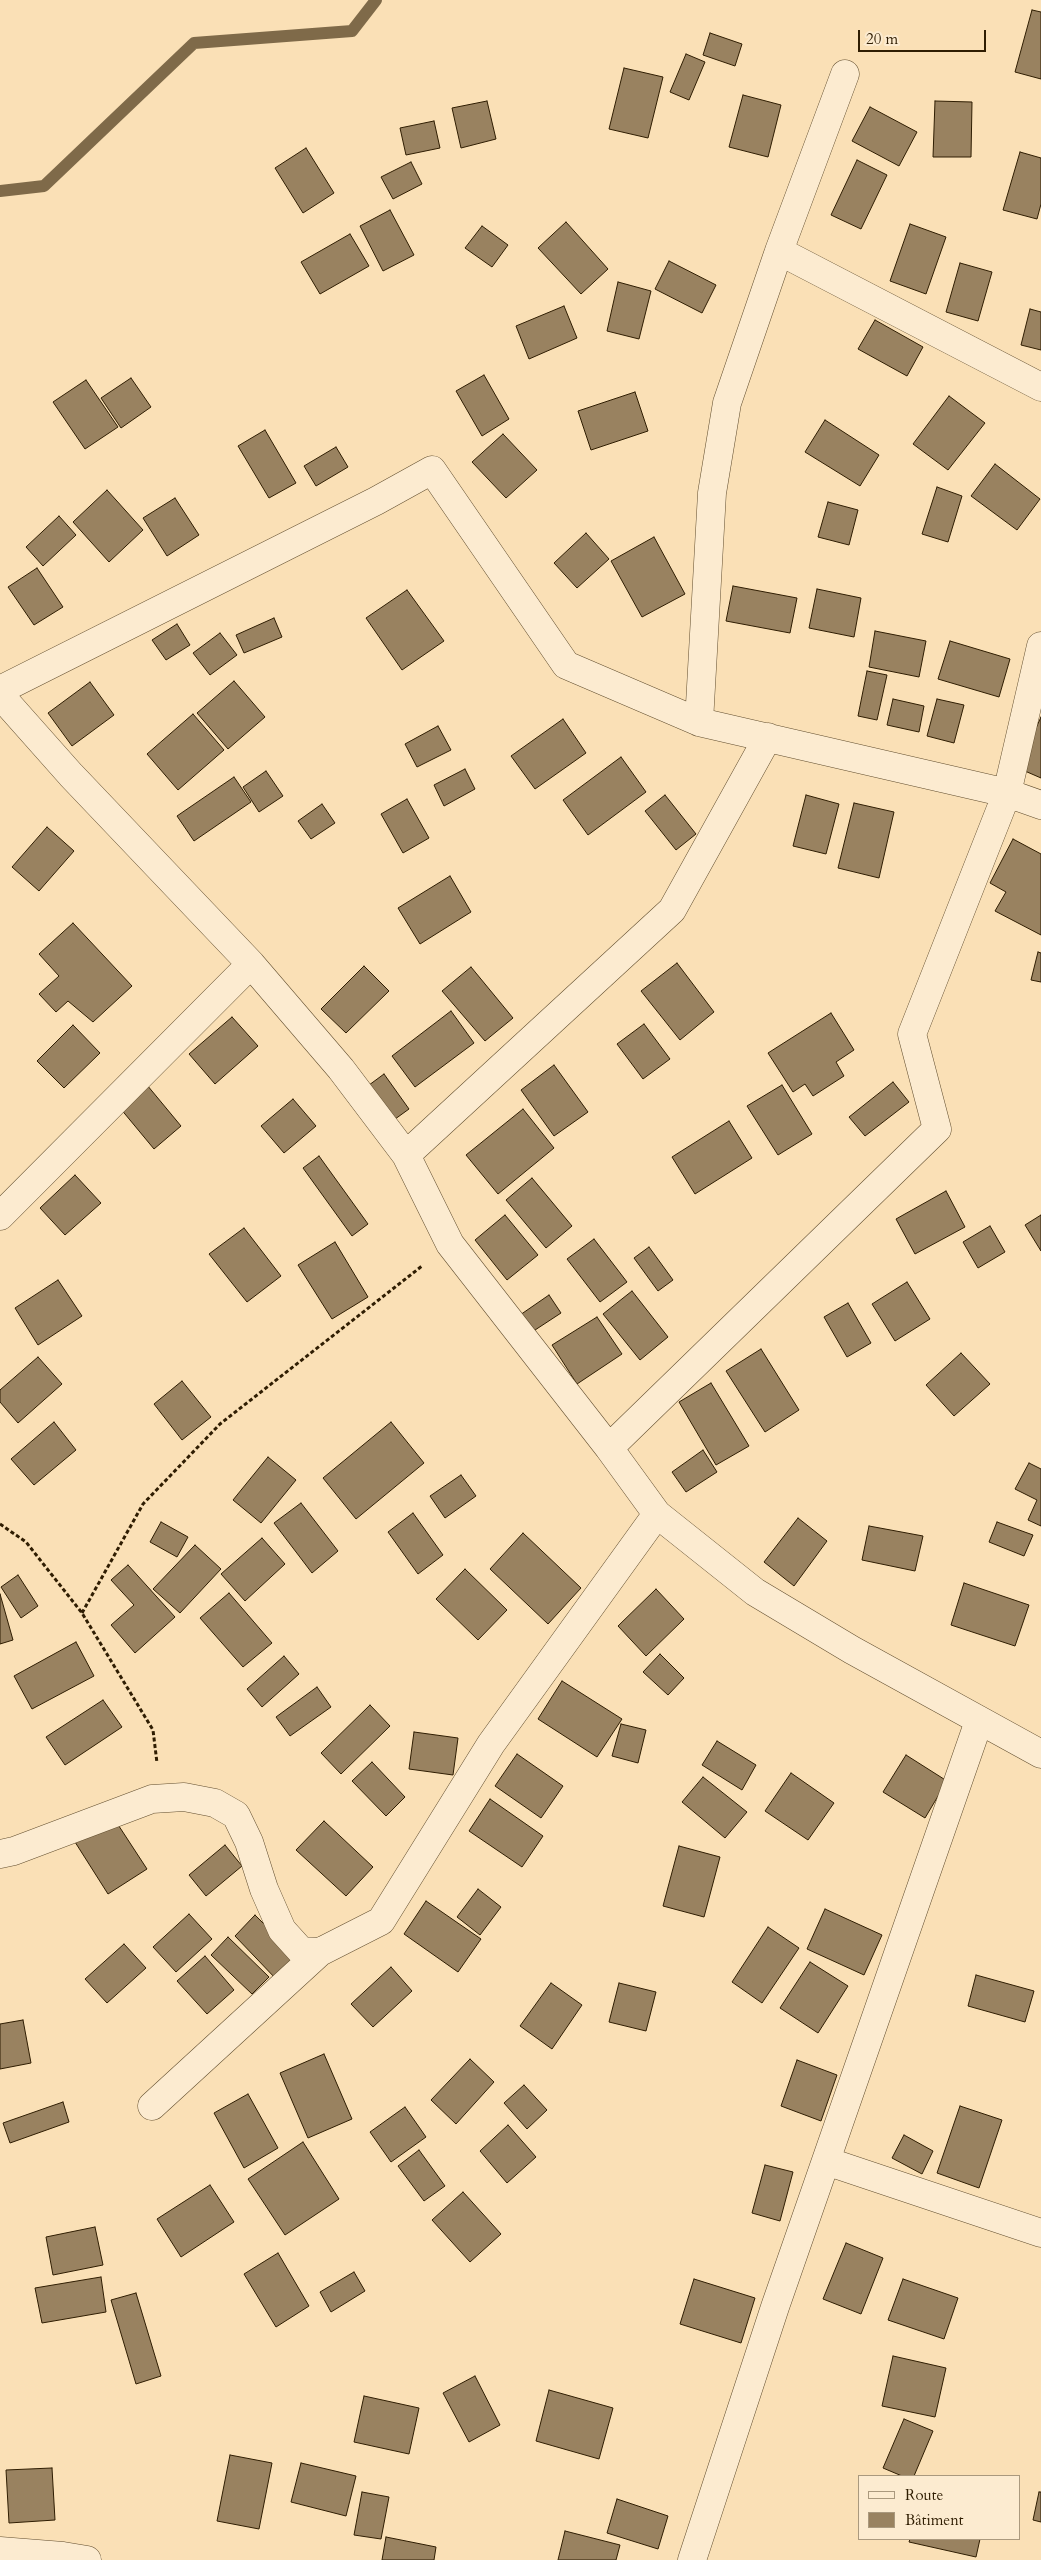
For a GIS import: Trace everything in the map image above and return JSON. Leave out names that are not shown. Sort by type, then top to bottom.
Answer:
[{"type":"street","points":[[699,722],[712,492],[727,403],[779,251],[845,74]]},
{"type":"street","points":[[779,251],[1041,388]]},
{"type":"street","points":[[0,690],[376,501],[432,470],[566,665],[699,722],[1006,793],[1041,805]]},
{"type":"street","points":[[609,1448],[937,1129],[912,1034],[1006,793],[1041,646]]},
{"type":"street","points":[[0,695],[71,775],[251,964],[341,1068],[406,1155],[450,1244],[609,1448],[657,1514],[756,1592],[852,1650],[1041,1754]]},
{"type":"street","points":[[406,1155],[672,910],[768,737]]},
{"type":"street","points":[[0,1216],[251,964]]},
{"type":"street","points":[[152,2106],[320,1952],[381,1921],[491,1744],[657,1514]]},
{"type":"street","points":[[692,2560],[775,2307],[980,1721]]},
{"type":"street","points":[[0,1854],[152,1799],[184,1797],[214,1803],[236,1815],[249,1842],[264,1889],[282,1930],[301,1951],[320,1952]]},
{"type":"street","points":[[826,2161],[1041,2233]]},
{"type":"street","points":[[0,2550],[87,2560]]},
{"type":"path","points":[[82,1613],[143,1504],[220,1424],[450,1244]]},
{"type":"path","points":[[0,1524],[26,1542],[82,1613],[153,1730],[158,1767],[152,1799]]},
{"type":"building","points":[[1032,10],[1041,12],[1041,79],[1015,72]]},
{"type":"building","points":[[710,33],[742,44],[735,66],[703,55]]},
{"type":"building","points":[[686,54],[705,62],[689,100],[670,92]]},
{"type":"building","points":[[624,68],[663,77],[648,138],[609,129]]},
{"type":"building","points":[[743,95],[781,105],[768,157],[729,147]]},
{"type":"building","points":[[487,101],[496,139],[461,148],[452,108]]},
{"type":"building","points":[[935,101],[972,102],[971,157],[933,157]]},
{"type":"building","points":[[870,107],[917,132],[899,166],[852,141]]},
{"type":"building","points":[[434,121],[440,148],[406,155],[400,128]]},
{"type":"building","points":[[306,148],[334,193],[303,213],[275,168]]},
{"type":"building","points":[[1020,152],[1041,158],[1041,204],[1037,219],[1003,210]]},
{"type":"building","points":[[857,160],[887,175],[861,229],[831,215]]},
{"type":"building","points":[[411,162],[422,184],[393,199],[381,177]]},
{"type":"building","points":[[390,210],[414,255],[383,271],[360,226]]},
{"type":"building","points":[[566,222],[608,269],[581,294],[538,248]]},
{"type":"building","points":[[910,224],[946,237],[926,294],[890,281]]},
{"type":"building","points":[[482,226],[508,245],[492,267],[465,248]]},
{"type":"building","points":[[350,234],[369,266],[320,294],[301,262]]},
{"type":"building","points":[[669,261],[716,285],[702,313],[655,289]]},
{"type":"building","points":[[960,263],[992,272],[978,321],[946,312]]},
{"type":"building","points":[[618,282],[651,291],[639,339],[607,331]]},
{"type":"building","points":[[564,306],[577,338],[529,359],[516,326]]},
{"type":"building","points":[[1030,309],[1041,312],[1041,350],[1021,345]]},
{"type":"building","points":[[875,320],[923,347],[907,376],[858,349]]},
{"type":"building","points":[[484,375],[509,419],[482,436],[456,391]]},
{"type":"building","points":[[131,378],[151,407],[121,428],[101,398]]},
{"type":"building","points":[[86,380],[118,427],[85,449],[53,402]]},
{"type":"building","points":[[635,392],[648,431],[591,450],[578,411]]},
{"type":"building","points":[[949,396],[985,423],[948,470],[913,444]]},
{"type":"building","points":[[825,420],[879,455],[860,486],[805,452]]},
{"type":"building","points":[[265,430],[296,483],[269,498],[238,446]]},
{"type":"building","points":[[503,434],[537,470],[506,498],[472,462]]},
{"type":"building","points":[[336,447],[348,467],[316,486],[304,466]]},
{"type":"building","points":[[995,464],[1040,499],[1017,530],[971,496]]},
{"type":"building","points":[[937,487],[962,496],[948,542],[922,534]]},
{"type":"building","points":[[107,490],[143,530],[109,562],[73,522]]},
{"type":"building","points":[[175,498],[199,535],[167,556],[143,518]]},
{"type":"building","points":[[828,502],[858,510],[849,545],[818,537]]},
{"type":"building","points":[[59,516],[76,535],[43,566],[26,547]]},
{"type":"building","points":[[586,533],[609,559],[577,588],[554,563]]},
{"type":"building","points":[[654,537],[685,594],[642,617],[611,561]]},
{"type":"building","points":[[37,568],[63,607],[34,625],[8,587]]},
{"type":"building","points":[[733,586],[797,598],[790,633],[726,621]]},
{"type":"building","points":[[817,589],[861,598],[854,637],[809,628]]},
{"type":"building","points":[[407,590],[444,641],[402,670],[366,618]]},
{"type":"building","points":[[274,618],[282,637],[244,653],[236,635]]},
{"type":"building","points":[[177,624],[190,645],[166,660],[152,640]]},
{"type":"building","points":[[875,631],[926,641],[919,677],[869,667]]},
{"type":"building","points":[[220,633],[237,655],[210,675],[193,653]]},
{"type":"building","points":[[950,641],[1010,659],[999,697],[938,679]]},
{"type":"building","points":[[867,671],[887,675],[877,720],[858,716]]},
{"type":"building","points":[[234,681],[265,717],[228,749],[197,713]]},
{"type":"building","points":[[90,682],[114,715],[72,746],[48,713]]},
{"type":"building","points":[[893,699],[924,706],[919,732],[887,725]]},
{"type":"building","points":[[937,699],[964,705],[954,743],[927,736]]},
{"type":"building","points":[[193,714],[224,750],[178,790],[147,754]]},
{"type":"building","points":[[1041,717],[1041,778],[1018,768]]},
{"type":"building","points":[[563,719],[586,753],[535,789],[511,756]]},
{"type":"building","points":[[438,726],[451,750],[417,767],[405,744]]},
{"type":"building","points":[[621,757],[646,792],[588,835],[563,800]]},
{"type":"building","points":[[465,769],[475,789],[444,806],[434,785]]},
{"type":"building","points":[[266,771],[283,796],[259,812],[243,787]]},
{"type":"building","points":[[234,777],[251,802],[194,841],[177,816]]},
{"type":"building","points":[[665,795],[696,834],[676,850],[645,811]]},
{"type":"building","points":[[806,795],[839,804],[826,854],[793,846]]},
{"type":"building","points":[[407,799],[429,838],[403,853],[381,814]]},
{"type":"building","points":[[854,803],[894,812],[879,878],[838,868]]},
{"type":"building","points":[[322,804],[335,823],[311,839],[298,821]]},
{"type":"building","points":[[47,827],[74,851],[39,891],[12,867]]},
{"type":"building","points":[[1013,839],[1041,854],[1041,935],[995,911],[1006,892],[990,883]]},
{"type":"building","points":[[450,876],[471,912],[420,944],[398,908]]},
{"type":"building","points":[[73,923],[132,986],[93,1022],[68,1001],[56,1012],[39,994],[59,976],[39,954]]},
{"type":"building","points":[[1038,952],[1041,953],[1041,982],[1031,980]]},
{"type":"building","points":[[677,963],[714,1012],[680,1040],[641,991]]},
{"type":"building","points":[[364,966],[389,991],[346,1033],[321,1009]]},
{"type":"building","points":[[471,967],[513,1018],[485,1041],[442,991]]},
{"type":"building","points":[[451,1011],[474,1043],[415,1087],[392,1056]]},
{"type":"building","points":[[831,1013],[854,1050],[836,1062],[844,1076],[813,1096],[805,1084],[793,1092],[768,1053]]},
{"type":"building","points":[[232,1017],[258,1046],[215,1084],[189,1054]]},
{"type":"building","points":[[644,1024],[670,1059],[643,1079],[617,1044]]},
{"type":"building","points":[[73,1025],[100,1053],[64,1088],[37,1061]]},
{"type":"building","points":[[554,1065],[588,1112],[554,1136],[521,1090]]},
{"type":"building","points":[[384,1074],[409,1109],[391,1122],[365,1088]]},
{"type":"building","points":[[893,1082],[909,1102],[865,1136],[849,1117]]},
{"type":"building","points":[[147,1085],[181,1126],[154,1149],[120,1108]]},
{"type":"building","points":[[782,1085],[812,1134],[778,1155],[747,1106]]},
{"type":"building","points":[[293,1099],[316,1126],[284,1153],[261,1126]]},
{"type":"building","points":[[523,1109],[554,1148],[498,1194],[466,1155]]},
{"type":"building","points":[[729,1121],[752,1158],[695,1194],[672,1157]]},
{"type":"building","points":[[319,1156],[368,1224],[352,1236],[303,1168]]},
{"type":"building","points":[[75,1175],[101,1203],[65,1235],[40,1208]]},
{"type":"building","points":[[532,1178],[572,1226],[546,1248],[506,1200]]},
{"type":"building","points":[[946,1191],[965,1227],[915,1254],[896,1219]]},
{"type":"building","points":[[505,1215],[538,1255],[507,1280],[475,1240]]},
{"type":"building","points":[[1041,1215],[1041,1251],[1025,1225]]},
{"type":"building","points":[[990,1226],[1005,1252],[978,1268],[963,1242]]},
{"type":"building","points":[[244,1228],[281,1276],[247,1302],[209,1254]]},
{"type":"building","points":[[594,1239],[627,1282],[600,1302],[567,1259]]},
{"type":"building","points":[[335,1242],[368,1297],[332,1319],[298,1265]]},
{"type":"building","points":[[649,1247],[673,1280],[658,1291],[634,1258]]},
{"type":"building","points":[[58,1280],[82,1316],[38,1345],[15,1308]]},
{"type":"building","points":[[907,1282],[930,1319],[895,1341],[872,1304]]},
{"type":"building","points":[[632,1291],[668,1337],[640,1360],[603,1314]]},
{"type":"building","points":[[549,1295],[561,1313],[532,1332],[520,1315]]},
{"type":"building","points":[[848,1303],[871,1343],[847,1357],[824,1317]]},
{"type":"building","points":[[597,1317],[622,1354],[577,1384],[552,1345]]},
{"type":"building","points":[[761,1349],[799,1410],[765,1432],[726,1371]]},
{"type":"building","points":[[961,1353],[990,1384],[954,1416],[926,1385]]},
{"type":"building","points":[[38,1357],[62,1384],[18,1423],[0,1402],[0,1390]]},
{"type":"building","points":[[182,1381],[211,1417],[182,1440],[154,1404]]},
{"type":"building","points":[[711,1383],[749,1446],[716,1465],[679,1402]]},
{"type":"building","points":[[54,1422],[76,1450],[34,1485],[11,1459]]},
{"type":"building","points":[[391,1422],[424,1463],[356,1519],[323,1478]]},
{"type":"building","points":[[703,1450],[717,1472],[686,1492],[672,1472]]},
{"type":"building","points":[[268,1457],[296,1480],[261,1523],[233,1500]]},
{"type":"building","points":[[1029,1463],[1041,1469],[1041,1526],[1028,1520],[1037,1500],[1015,1489]]},
{"type":"building","points":[[461,1475],[476,1496],[445,1518],[430,1496]]},
{"type":"building","points":[[301,1503],[338,1551],[312,1573],[274,1523]]},
{"type":"building","points":[[413,1513],[443,1555],[418,1574],[388,1532]]},
{"type":"building","points":[[798,1518],[827,1541],[794,1586],[764,1562]]},
{"type":"building","points":[[161,1522],[188,1537],[177,1557],[150,1542]]},
{"type":"building","points":[[997,1522],[1033,1535],[1024,1556],[989,1542]]},
{"type":"building","points":[[869,1526],[923,1536],[915,1571],[862,1560]]},
{"type":"building","points":[[523,1533],[581,1588],[548,1624],[490,1569]]},
{"type":"building","points":[[262,1538],[285,1564],[245,1601],[221,1574]]},
{"type":"building","points":[[195,1545],[221,1569],[180,1613],[153,1589]]},
{"type":"building","points":[[128,1565],[175,1617],[135,1653],[111,1625],[134,1605],[111,1580]]},
{"type":"building","points":[[465,1569],[507,1610],[478,1640],[436,1599]]},
{"type":"building","points":[[18,1575],[38,1606],[21,1618],[1,1587]]},
{"type":"building","points":[[964,1583],[1029,1605],[1015,1646],[951,1625]]},
{"type":"building","points":[[656,1589],[684,1619],[646,1656],[618,1626]]},
{"type":"building","points":[[229,1593],[272,1643],[243,1667],[200,1618]]},
{"type":"building","points":[[0,1594],[13,1640],[0,1644]]},
{"type":"building","points":[[76,1642],[94,1676],[32,1709],[14,1676]]},
{"type":"building","points":[[660,1654],[684,1678],[668,1695],[643,1672]]},
{"type":"building","points":[[284,1656],[299,1674],[262,1707],[247,1689]]},
{"type":"building","points":[[562,1681],[622,1719],[597,1757],[538,1719]]},
{"type":"building","points":[[317,1687],[331,1707],[290,1736],[276,1717]]},
{"type":"building","points":[[103,1700],[122,1727],[65,1765],[46,1737]]},
{"type":"building","points":[[370,1705],[390,1726],[341,1774],[321,1753]]},
{"type":"building","points":[[621,1724],[646,1730],[638,1763],[612,1756]]},
{"type":"building","points":[[414,1732],[458,1738],[453,1775],[409,1769]]},
{"type":"building","points":[[717,1741],[756,1765],[742,1790],[702,1765]]},
{"type":"building","points":[[517,1754],[563,1786],[541,1818],[495,1786]]},
{"type":"building","points":[[906,1755],[947,1781],[925,1818],[883,1792]]},
{"type":"building","points":[[372,1762],[405,1797],[386,1816],[352,1781]]},
{"type":"building","points":[[791,1773],[834,1803],[808,1840],[765,1811]]},
{"type":"building","points":[[703,1777],[747,1812],[725,1838],[682,1802]]},
{"type":"building","points":[[490,1799],[543,1836],[522,1867],[469,1831]]},
{"type":"building","points":[[113,1817],[147,1869],[108,1894],[75,1842]]},
{"type":"building","points":[[324,1821],[373,1867],[346,1896],[296,1850]]},
{"type":"building","points":[[225,1845],[242,1866],[206,1896],[189,1875]]},
{"type":"building","points":[[679,1846],[720,1857],[704,1917],[663,1906]]},
{"type":"building","points":[[478,1889],[501,1907],[480,1935],[457,1917]]},
{"type":"building","points":[[426,1901],[481,1939],[458,1972],[404,1934]]},
{"type":"building","points":[[825,1909],[882,1935],[864,1975],[807,1949]]},
{"type":"building","points":[[189,1914],[212,1939],[176,1972],[153,1947]]},
{"type":"building","points":[[255,1915],[299,1959],[277,1980],[235,1936]]},
{"type":"building","points":[[768,1927],[799,1948],[762,2003],[732,1982]]},
{"type":"building","points":[[228,1937],[269,1977],[252,1994],[211,1955]]},
{"type":"building","points":[[124,1944],[146,1968],[107,2003],[85,1979]]},
{"type":"building","points":[[205,1956],[234,1990],[207,2014],[177,1981]]},
{"type":"building","points":[[810,1962],[848,1986],[818,2033],[780,2008]]},
{"type":"building","points":[[391,1967],[412,1991],[373,2027],[351,2004]]},
{"type":"building","points":[[976,1975],[1034,1991],[1025,2022],[968,2006]]},
{"type":"building","points":[[551,1983],[582,2005],[552,2049],[520,2026]]},
{"type":"building","points":[[619,1983],[656,1992],[646,2031],[609,2022]]},
{"type":"building","points":[[23,2020],[31,2063],[0,2069],[0,2024]]},
{"type":"building","points":[[324,2054],[352,2119],[308,2138],[280,2073]]},
{"type":"building","points":[[470,2059],[494,2082],[456,2124],[431,2100]]},
{"type":"building","points":[[797,2060],[837,2075],[821,2121],[781,2106]]},
{"type":"building","points":[[524,2085],[547,2110],[527,2129],[504,2103]]},
{"type":"building","points":[[248,2094],[278,2148],[244,2168],[214,2113]]},
{"type":"building","points":[[63,2102],[69,2122],[10,2143],[3,2123]]},
{"type":"building","points":[[960,2106],[1002,2120],[979,2188],[937,2173]]},
{"type":"building","points":[[405,2107],[426,2137],[391,2162],[370,2132]]},
{"type":"building","points":[[508,2125],[536,2157],[507,2183],[480,2151]]},
{"type":"building","points":[[904,2135],[933,2151],[922,2174],[892,2158]]},
{"type":"building","points":[[303,2142],[339,2199],[285,2235],[248,2179]]},
{"type":"building","points":[[419,2150],[445,2186],[424,2201],[398,2166]]},
{"type":"building","points":[[765,2165],[793,2172],[780,2221],[752,2213]]},
{"type":"building","points":[[210,2185],[234,2222],[181,2257],[157,2219]]},
{"type":"building","points":[[463,2192],[501,2234],[470,2262],[432,2220]]},
{"type":"building","points":[[95,2227],[103,2265],[53,2275],[46,2237]]},
{"type":"building","points":[[846,2243],[883,2258],[861,2314],[823,2299]]},
{"type":"building","points":[[278,2253],[309,2306],[276,2327],[244,2274]]},
{"type":"building","points":[[354,2272],[365,2291],[331,2312],[320,2292]]},
{"type":"building","points":[[101,2277],[106,2312],[42,2323],[35,2288]]},
{"type":"building","points":[[694,2279],[755,2298],[741,2343],[680,2324]]},
{"type":"building","points":[[903,2279],[958,2298],[944,2339],[888,2320]]},
{"type":"building","points":[[136,2293],[161,2376],[136,2384],[111,2300]]},
{"type":"building","points":[[893,2356],[946,2368],[935,2417],[882,2406]]},
{"type":"building","points":[[475,2376],[500,2425],[469,2442],[443,2393]]},
{"type":"building","points":[[549,2390],[613,2408],[599,2459],[536,2441]]},
{"type":"building","points":[[364,2396],[419,2408],[409,2454],[354,2442]]},
{"type":"building","points":[[904,2419],[933,2431],[914,2475],[900,2475],[883,2468]]},
{"type":"building","points":[[230,2455],[272,2463],[259,2529],[217,2521]]},
{"type":"building","points":[[301,2463],[356,2476],[346,2516],[291,2502]]},
{"type":"building","points":[[52,2468],[55,2520],[9,2523],[6,2470]]},
{"type":"building","points":[[362,2492],[389,2497],[381,2539],[354,2535]]},
{"type":"building","points":[[1039,2492],[1041,2492],[1041,2522],[1033,2520]]},
{"type":"building","points":[[617,2499],[668,2516],[658,2549],[607,2533]]},
{"type":"building","points":[[565,2531],[620,2545],[616,2560],[558,2560]]},
{"type":"building","points":[[386,2537],[436,2547],[434,2560],[382,2560]]},
{"type":"building","points":[[910,2540],[980,2540],[976,2557],[909,2542]]},
{"type":"waterway","points":[[0,191],[44,186],[194,43],[352,31],[376,0]]}]
